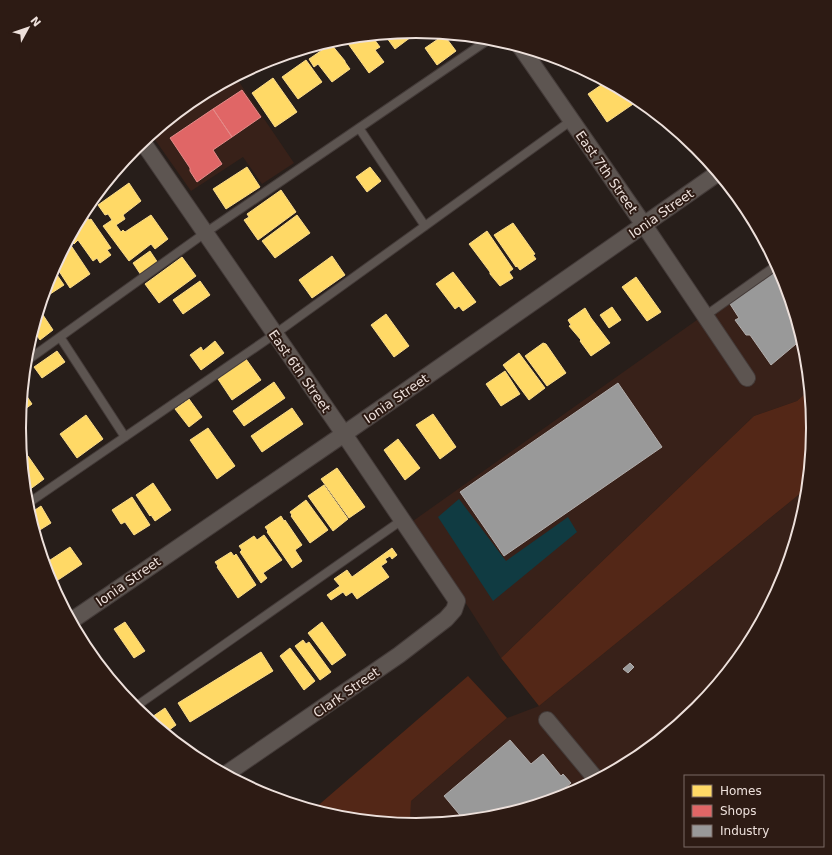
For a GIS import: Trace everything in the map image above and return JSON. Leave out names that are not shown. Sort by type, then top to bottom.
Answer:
[{"type":"street","name":"East 7th Street","points":[[525,53],[644,225],[747,378]]},
{"type":"street","name":"East 6th Street","points":[[145,147],[344,434],[457,601]]},
{"type":"street","name":"Ionia Street","points":[[76,618],[344,434],[714,176]]},
{"type":"street","name":"Clark Street","points":[[231,770],[399,655],[446,619],[454,610],[457,601]]},
{"type":"street","points":[[547,720],[592,775]]},
{"type":"lane","points":[[32,358],[205,233],[483,44]]},
{"type":"lane","points":[[32,500],[275,334],[572,120]]},
{"type":"lane","points":[[359,128],[425,226]]},
{"type":"lane","points":[[705,316],[772,269]]},
{"type":"lane","points":[[60,338],[125,437]]},
{"type":"lane","points":[[141,704],[402,520]]},
{"type":"shaded area","points":[[238,81],[294,163],[262,184],[243,157],[191,191],[154,139],[199,103]]},
{"type":"shaded area","points":[[771,267],[793,327],[799,351],[804,394],[797,401],[754,416],[501,658],[413,521]]},
{"type":"shaded area","points":[[804,394],[806,428],[801,493],[539,706],[501,658],[754,416],[797,401]]},
{"type":"shaded area","points":[[801,493],[793,528],[785,553],[766,600],[754,623],[725,665],[709,685],[673,721],[633,752],[611,765],[565,788],[541,797],[492,810],[467,814],[442,817],[410,818],[411,801],[507,718],[539,706]]},
{"type":"shaded area","points":[[468,676],[507,718],[411,801],[410,818],[365,814],[319,805]]},
{"type":"water","points":[[459,499],[506,561],[568,517],[577,532],[493,601],[438,517]]},
{"type":"building: Homes","points":[[387,38],[410,38],[395,49]]},
{"type":"building: Homes","points":[[440,38],[442,38],[447,39],[456,51],[437,65],[425,48]]},
{"type":"building: Homes","points":[[375,40],[380,47],[375,50],[384,62],[369,73],[348,44]]},
{"type":"building: Homes","points":[[333,47],[350,69],[332,82],[318,64],[314,67],[309,59],[324,49]]},
{"type":"building: Homes","points":[[306,60],[322,82],[298,99],[282,77]]},
{"type":"building: Homes","points":[[273,78],[297,112],[275,127],[252,93]]},
{"type":"building: Homes","points":[[601,85],[634,104],[607,122],[588,94]]},
{"type":"building: Homes","points":[[247,167],[260,187],[226,209],[213,189]]},
{"type":"building: Homes","points":[[370,167],[381,181],[367,192],[356,177]]},
{"type":"building: Homes","points":[[129,183],[141,201],[123,215],[125,219],[116,225],[121,232],[123,230],[125,232],[151,215],[168,239],[155,249],[151,244],[129,261],[103,226],[112,220],[108,214],[105,215],[98,205]]},
{"type":"building: Homes","points":[[281,190],[296,212],[258,240],[244,220],[249,217],[247,214]]},
{"type":"building: Homes","points":[[297,215],[310,233],[275,258],[262,241]]},
{"type":"building: Homes","points":[[87,218],[89,220],[91,219],[111,248],[107,250],[111,255],[100,263],[97,258],[93,261],[78,240],[74,244],[73,242]]},
{"type":"building: Homes","points":[[513,223],[535,254],[533,255],[536,259],[520,270],[517,266],[516,267],[494,235]]},
{"type":"building: Homes","points":[[487,231],[513,269],[509,272],[513,278],[500,286],[469,244]]},
{"type":"building: Homes","points":[[71,245],[90,274],[70,288],[59,271]]},
{"type":"building: Homes","points":[[150,251],[158,263],[141,275],[133,263]]},
{"type":"building: Homes","points":[[332,256],[345,275],[312,298],[299,280]]},
{"type":"building: Homes","points":[[182,257],[196,276],[159,303],[145,284]]},
{"type":"building: Homes","points":[[453,272],[476,302],[463,311],[459,306],[455,309],[436,284]]},
{"type":"building: Homes","points":[[57,275],[64,285],[50,294]]},
{"type":"building: Homes","points":[[636,277],[661,312],[647,321],[622,287]]},
{"type":"building: Homes","points":[[200,281],[210,295],[183,314],[173,300]]},
{"type":"building: Homes","points":[[612,307],[621,320],[609,328],[600,315]]},
{"type":"building: Homes","points":[[585,308],[610,343],[591,356],[580,341],[581,340],[569,326],[571,325],[568,320]]},
{"type":"building: Homes","points":[[386,314],[409,346],[394,357],[371,325]]},
{"type":"building: Homes","points":[[43,315],[53,330],[40,340],[37,336]]},
{"type":"building: Homes","points":[[215,341],[224,353],[201,370],[190,355],[201,347],[203,351]]},
{"type":"building: Homes","points":[[543,343],[546,344],[566,373],[547,386],[525,356]]},
{"type":"building: Homes","points":[[57,351],[65,362],[42,378],[34,367]]},
{"type":"building: Homes","points":[[519,353],[545,388],[529,400],[503,365]]},
{"type":"building: Homes","points":[[246,359],[261,380],[232,400],[218,379]]},
{"type":"building: Homes","points":[[505,371],[520,394],[501,406],[486,384]]},
{"type":"building: Homes","points":[[274,382],[285,398],[244,426],[233,411]]},
{"type":"building: Homes","points":[[27,397],[32,404],[27,408]]},
{"type":"building: Homes","points":[[189,399],[202,417],[189,427],[175,409]]},
{"type":"building: Homes","points":[[292,408],[303,424],[262,452],[251,436]]},
{"type":"building: Homes","points":[[433,414],[456,447],[440,459],[416,425]]},
{"type":"building: Homes","points":[[86,415],[103,439],[77,458],[60,434]]},
{"type":"building: Homes","points":[[208,428],[235,466],[217,479],[190,440]]},
{"type":"building: Homes","points":[[398,439],[420,468],[405,480],[384,450]]},
{"type":"building: Homes","points":[[27,457],[44,479],[31,489],[29,478]]},
{"type":"building: Homes","points":[[337,468],[365,507],[349,518],[321,479]]},
{"type":"building: Homes","points":[[153,483],[171,510],[155,521],[136,495]]},
{"type":"building: Homes","points":[[324,485],[348,519],[333,531],[308,496]]},
{"type":"building: Homes","points":[[132,497],[150,525],[134,535],[125,522],[121,524],[112,510]]},
{"type":"building: Homes","points":[[306,500],[328,530],[310,543],[291,516],[292,515],[290,512]]},
{"type":"building: Homes","points":[[41,506],[51,523],[40,530],[35,510]]},
{"type":"building: Homes","points":[[281,516],[302,545],[295,550],[302,561],[292,568],[265,527]]},
{"type":"building: Homes","points":[[264,535],[282,560],[263,573],[267,578],[261,583],[240,552],[242,550],[239,546],[254,536],[257,540]]},
{"type":"building: Homes","points":[[70,547],[82,564],[57,580],[50,560]]},
{"type":"building: Homes","points":[[392,548],[397,555],[392,559],[390,556],[385,559],[387,562],[381,566],[389,577],[357,599],[352,592],[346,596],[343,592],[331,600],[327,595],[340,586],[334,579],[347,570],[352,577]]},
{"type":"building: Homes","points":[[231,552],[234,556],[236,554],[256,585],[238,598],[215,562]]},
{"type":"building: Homes","points":[[125,622],[145,651],[134,658],[114,629]]},
{"type":"building: Homes","points":[[322,622],[346,655],[332,665],[308,633]]},
{"type":"building: Homes","points":[[303,640],[306,644],[309,642],[331,672],[320,680],[295,646]]},
{"type":"building: Homes","points":[[290,648],[315,681],[304,690],[280,656]]},
{"type":"building: Homes","points":[[261,652],[273,671],[190,722],[178,703]]},
{"type":"building: Homes","points":[[165,708],[176,725],[170,730],[154,716]]},
{"type":"building: Shops","points":[[242,90],[261,117],[232,137],[213,109]]},
{"type":"building: Shops","points":[[213,109],[232,137],[213,150],[222,164],[197,182],[190,171],[190,168],[170,138]]},
{"type":"building: Industry","points":[[774,273],[785,302],[797,343],[771,365],[750,335],[746,335],[735,320],[739,318],[730,304]]},
{"type":"building: Industry","points":[[618,383],[662,447],[504,556],[460,492]]},
{"type":"building: Industry","points":[[630,663],[634,667],[628,673],[623,669]]},
{"type":"building: Industry","points":[[510,740],[531,764],[543,754],[561,776],[563,774],[571,783],[565,788],[517,804],[492,810],[460,815],[444,796]]}]
